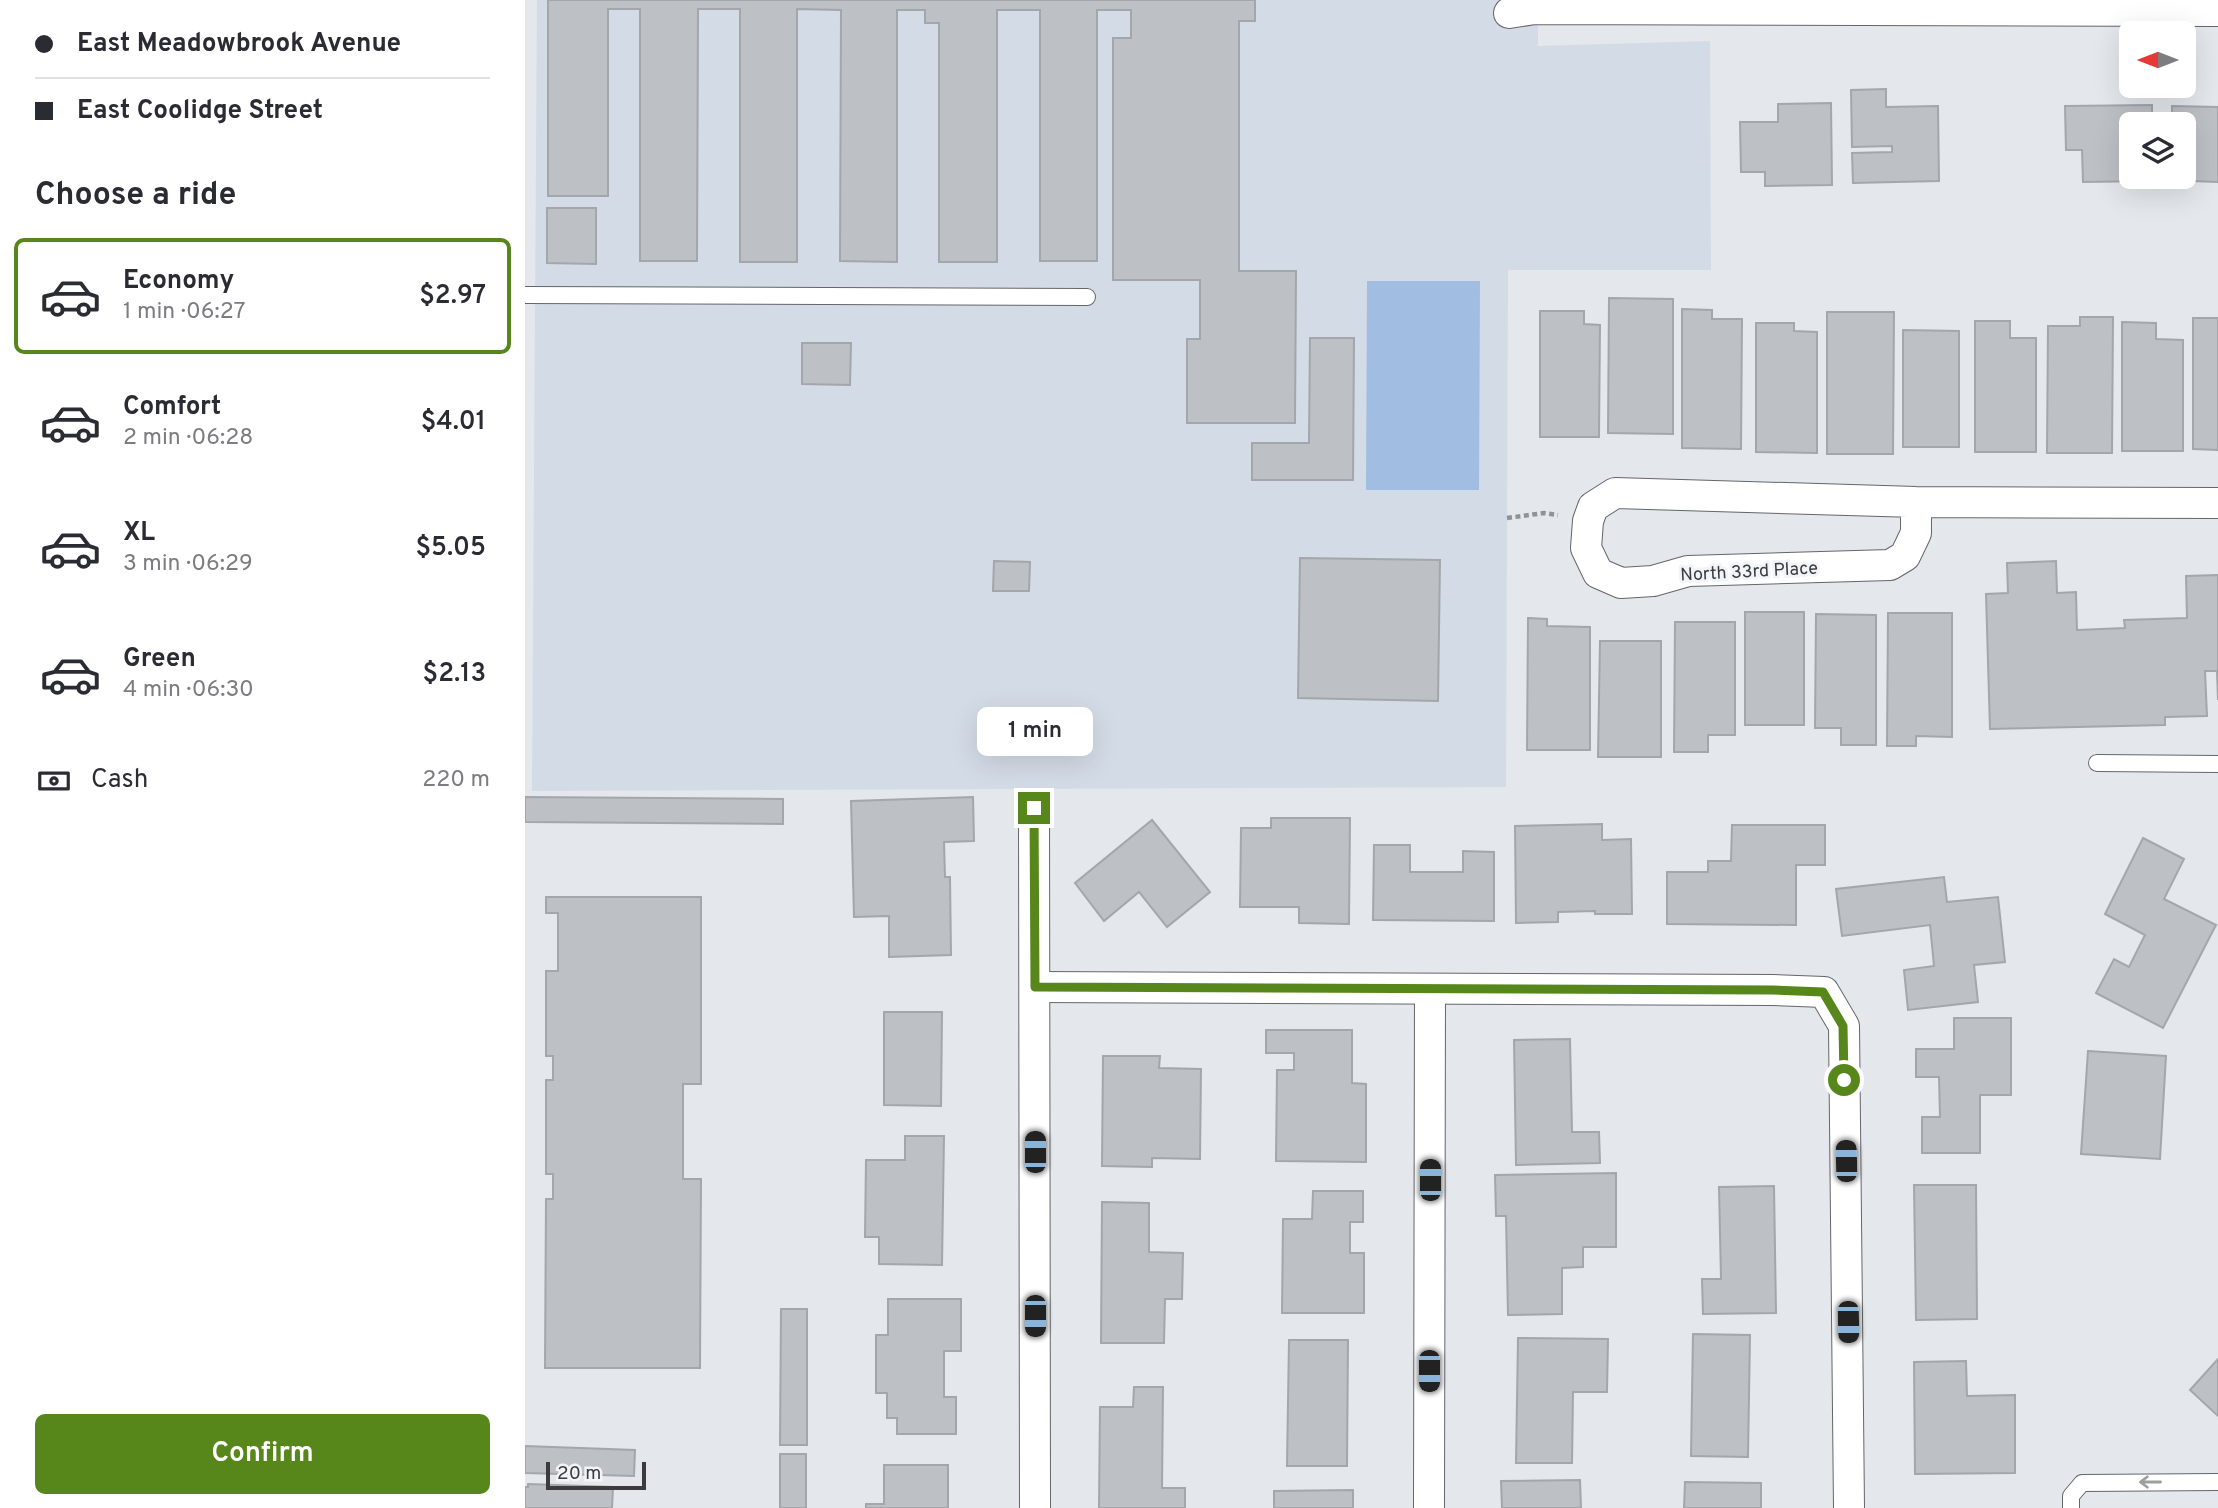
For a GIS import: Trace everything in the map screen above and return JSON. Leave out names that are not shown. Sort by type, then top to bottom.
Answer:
[{"type":"street","points":[[1509,13],[1535,9],[2218,11]]},
{"type":"street","points":[[1588,521],[1593,507],[1615,493],[1916,502],[2218,503]]},
{"type":"street","name":"North 33rd Place","points":[[1588,521],[1586,548],[1598,573],[1621,583],[1653,581],[1688,571],[1890,565],[1905,556],[1916,533],[1916,502]]},
{"type":"street","points":[[1034,808],[1035,1508]]},
{"type":"street","points":[[1035,987],[1823,992],[1843,1026],[1849,1508]]},
{"type":"street","points":[[1429,1508],[1430,989]]},
{"type":"lane","points":[[525,295],[1087,297]]},
{"type":"lane","points":[[2097,763],[2218,764]]},
{"type":"lane","points":[[2071,1508],[2071,1496],[2082,1483],[2218,1482]]},
{"type":"path","points":[[1507,518],[1543,513],[1588,521]]},
{"type":"shaded area","points":[[537,0],[1538,0],[1538,46],[1710,41],[1711,270],[1508,270],[1506,787],[532,791]]},
{"type":"shaded area","points":[[1367,281],[1480,281],[1479,490],[1366,490]]},
{"type":"building","points":[[548,0],[1255,0],[1255,21],[1239,21],[1239,271],[1296,271],[1295,423],[1187,423],[1187,339],[1200,339],[1200,280],[1113,280],[1113,38],[1131,38],[1131,10],[1097,10],[1097,261],[1040,261],[1040,10],[997,10],[997,262],[939,262],[939,23],[925,23],[925,10],[897,10],[897,262],[840,261],[841,10],[797,9],[797,262],[740,262],[740,9],[698,9],[697,261],[640,261],[640,9],[608,9],[608,196],[548,196]]},
{"type":"building","points":[[1886,89],[1886,107],[1938,106],[1939,181],[1853,183],[1852,153],[1892,152],[1892,146],[1852,147],[1851,90]]},
{"type":"building","points":[[1831,103],[1832,185],[1765,186],[1765,172],[1741,172],[1740,122],[1778,122],[1778,104]]},
{"type":"building","points":[[2152,105],[2152,112],[2119,112],[2119,181],[2083,182],[2082,150],[2066,150],[2065,106]]},
{"type":"building","points":[[2172,106],[2218,107],[2218,182],[2196,181],[2196,112],[2172,112]]},
{"type":"building","points":[[547,208],[596,208],[596,264],[547,263]]},
{"type":"building","points":[[1609,298],[1673,299],[1673,434],[1608,433]]},
{"type":"building","points":[[1682,309],[1712,310],[1712,319],[1742,319],[1741,449],[1682,448]]},
{"type":"building","points":[[1540,311],[1584,311],[1584,324],[1600,325],[1599,437],[1540,437]]},
{"type":"building","points":[[1827,312],[1894,312],[1893,454],[1827,454]]},
{"type":"building","points":[[2080,317],[2113,317],[2112,453],[2047,453],[2048,326],[2080,326]]},
{"type":"building","points":[[2193,318],[2218,318],[2218,450],[2193,449]]},
{"type":"building","points":[[1975,321],[2010,321],[2010,338],[2036,338],[2036,452],[1975,452]]},
{"type":"building","points":[[2122,322],[2156,323],[2156,339],[2183,340],[2183,451],[2122,451]]},
{"type":"building","points":[[1756,323],[1794,323],[1794,331],[1817,332],[1817,453],[1756,452]]},
{"type":"building","points":[[1903,330],[1959,331],[1959,447],[1903,447]]},
{"type":"building","points":[[1310,338],[1354,338],[1353,480],[1252,480],[1252,443],[1309,443]]},
{"type":"building","points":[[802,343],[851,343],[850,385],[802,384]]},
{"type":"building","points":[[1300,558],[1440,560],[1438,701],[1298,698]]},
{"type":"building","points":[[994,561],[1030,562],[1029,591],[993,591]]},
{"type":"building","points":[[2056,561],[2057,593],[2076,592],[2077,630],[2125,628],[2124,620],[2187,618],[2186,576],[2218,575],[2218,700],[2217,671],[2205,671],[2207,716],[2165,717],[2165,725],[1990,729],[1986,594],[2008,593],[2007,563]]},
{"type":"building","points":[[1745,612],[1804,612],[1804,725],[1745,725]]},
{"type":"building","points":[[1888,613],[1952,613],[1952,737],[1916,736],[1916,746],[1887,746]]},
{"type":"building","points":[[1816,614],[1876,615],[1876,745],[1841,745],[1841,728],[1815,728]]},
{"type":"building","points":[[1528,618],[1547,619],[1547,626],[1590,627],[1590,750],[1527,750]]},
{"type":"building","points":[[1675,622],[1735,622],[1735,735],[1708,735],[1708,752],[1674,752]]},
{"type":"building","points":[[1600,641],[1661,641],[1661,757],[1598,757]]},
{"type":"building","points":[[525,797],[783,799],[783,824],[525,822]]},
{"type":"building","points":[[973,797],[974,841],[944,842],[945,877],[950,877],[951,955],[889,957],[889,916],[854,917],[851,801]]},
{"type":"building","points":[[1271,818],[1350,818],[1349,924],[1299,923],[1299,907],[1240,907],[1241,828],[1271,828]]},
{"type":"building","points":[[1152,820],[1210,892],[1167,927],[1139,892],[1104,921],[1075,883]]},
{"type":"building","points":[[1602,824],[1602,840],[1631,839],[1632,914],[1558,912],[1558,922],[1516,923],[1515,826]]},
{"type":"building","points":[[1732,825],[1825,825],[1825,865],[1796,865],[1796,925],[1667,924],[1667,872],[1708,872],[1708,861],[1731,861]]},
{"type":"building","points":[[2143,838],[2184,859],[2164,899],[2216,925],[2163,1028],[2096,993],[2114,959],[2129,967],[2145,935],[2105,914]]},
{"type":"building","points":[[1374,845],[1410,845],[1410,872],[1463,872],[1463,851],[1494,852],[1494,921],[1373,920]]},
{"type":"building","points":[[1944,877],[1947,902],[1998,897],[2005,962],[1974,965],[1978,1002],[1908,1010],[1904,970],[1934,966],[1930,925],[1842,936],[1836,889]]},
{"type":"building","points":[[546,897],[701,897],[701,1084],[683,1084],[683,1179],[701,1179],[700,1368],[545,1368],[546,1199],[553,1199],[553,1174],[546,1174],[546,1080],[553,1080],[553,1056],[546,1056],[546,971],[558,971],[558,913],[546,913]]},
{"type":"building","points":[[884,1012],[942,1012],[941,1106],[884,1105]]},
{"type":"building","points":[[1954,1018],[2011,1018],[2011,1095],[1980,1095],[1980,1153],[1922,1153],[1922,1117],[1940,1117],[1939,1077],[1916,1077],[1916,1049],[1954,1049]]},
{"type":"building","points":[[1266,1030],[1352,1030],[1352,1083],[1366,1084],[1366,1162],[1276,1161],[1277,1070],[1294,1070],[1294,1053],[1266,1053]]},
{"type":"building","points":[[1570,1039],[1572,1132],[1599,1132],[1600,1163],[1516,1165],[1514,1040]]},
{"type":"building","points":[[2088,1051],[2166,1056],[2160,1159],[2081,1154]]},
{"type":"building","points":[[1103,1056],[1160,1056],[1159,1068],[1201,1069],[1200,1159],[1152,1158],[1152,1167],[1102,1166]]},
{"type":"building","points":[[905,1136],[944,1136],[942,1265],[879,1264],[879,1237],[865,1237],[866,1160],[905,1160]]},
{"type":"building","points":[[1616,1173],[1616,1247],[1583,1247],[1583,1267],[1562,1268],[1562,1314],[1508,1315],[1506,1216],[1496,1216],[1495,1175]]},
{"type":"building","points":[[1914,1185],[1976,1185],[1977,1319],[1916,1320]]},
{"type":"building","points":[[1774,1186],[1776,1313],[1703,1314],[1702,1279],[1721,1279],[1719,1187]]},
{"type":"building","points":[[1313,1191],[1363,1191],[1363,1222],[1350,1222],[1350,1253],[1364,1253],[1364,1313],[1282,1313],[1283,1219],[1312,1219]]},
{"type":"building","points":[[1102,1202],[1149,1203],[1149,1252],[1183,1253],[1182,1299],[1165,1299],[1164,1343],[1101,1343]]},
{"type":"building","points":[[888,1299],[961,1299],[961,1351],[944,1351],[944,1397],[956,1397],[956,1434],[897,1434],[897,1418],[887,1418],[887,1393],[876,1393],[876,1335],[888,1335]]},
{"type":"building","points":[[781,1309],[807,1309],[807,1445],[780,1445]]},
{"type":"building","points":[[1693,1334],[1750,1335],[1748,1457],[1691,1456]]},
{"type":"building","points":[[1518,1338],[1608,1339],[1607,1392],[1573,1392],[1572,1463],[1516,1463]]},
{"type":"building","points":[[1289,1340],[1348,1340],[1347,1466],[1287,1466]]},
{"type":"building","points":[[2218,1359],[2218,1416],[2190,1390]]},
{"type":"building","points":[[1966,1361],[1967,1396],[2015,1395],[2015,1473],[1915,1474],[1914,1362]]},
{"type":"building","points":[[1134,1387],[1163,1387],[1162,1488],[1185,1488],[1185,1508],[1099,1508],[1100,1407],[1133,1407]]},
{"type":"building","points":[[525,1446],[635,1450],[634,1476],[525,1473]]},
{"type":"building","points":[[780,1454],[806,1454],[806,1508],[780,1508]]},
{"type":"building","points":[[884,1465],[948,1465],[948,1508],[866,1508],[866,1504],[884,1504]]},
{"type":"building","points":[[1580,1480],[1581,1508],[1502,1508],[1501,1481]]},
{"type":"building","points":[[1685,1482],[1761,1483],[1761,1508],[1684,1508]]},
{"type":"building","points":[[528,1484],[613,1487],[612,1508],[525,1508],[525,1487],[528,1487]]},
{"type":"building","points":[[1353,1490],[1353,1508],[1274,1508],[1274,1491]]},
{"type":"route","points":[[1034,808],[1035,987],[1823,992],[1843,1026],[1844,1080]]}]
